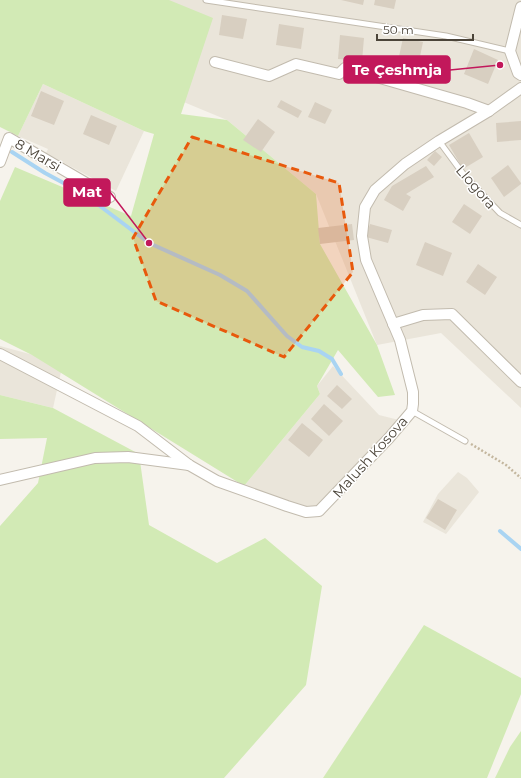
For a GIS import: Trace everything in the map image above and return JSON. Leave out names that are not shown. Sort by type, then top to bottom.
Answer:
[{"type":"street","points":[[521,7],[510,51],[518,73],[521,75]]},
{"type":"street","points":[[215,62],[269,76],[296,64],[340,74],[345,68],[467,103],[489,111]]},
{"type":"street","name":"Malush Kosova","points":[[0,354],[138,426],[189,465],[217,481],[306,512],[319,511],[412,411],[413,392],[400,340],[366,260],[362,236],[365,207],[375,190],[405,164],[439,141],[489,111],[521,88]]},
{"type":"street","name":"8 Marsi","points":[[1,160],[9,138],[110,197]]},
{"type":"street","points":[[393,324],[423,314],[452,314],[521,382]]},
{"type":"street","points":[[0,480],[95,458],[128,457],[189,465]]},
{"type":"lane","points":[[206,0],[446,36],[510,51]]},
{"type":"lane","name":"Llogora","points":[[439,141],[464,175],[500,214],[521,225]]},
{"type":"lane","points":[[412,411],[465,441]]},
{"type":"path","points":[[465,441],[506,465],[521,478]]},
{"type":"highlighted area","points":[[192,137],[339,183],[353,272],[284,357],[156,301],[133,238]]},
{"type":"shaded area","points":[[0,0],[521,0],[521,408],[441,333],[377,345],[316,194],[227,120],[56,49]]},
{"type":"shaded area","points":[[43,84],[144,131],[116,191],[46,153],[48,149],[18,136]]},
{"type":"shaded area","points":[[0,346],[63,363],[53,408],[0,395]]},
{"type":"shaded area","points":[[333,366],[379,415],[407,422],[327,507],[305,508],[244,486],[320,394],[317,386]]},
{"type":"shaded area","points":[[458,472],[467,478],[479,492],[446,534],[423,522],[438,494]]},
{"type":"green space","points":[[0,0],[169,0],[213,18],[181,114],[227,120],[316,194],[320,244],[377,345],[395,395],[378,397],[338,350],[317,386],[320,394],[244,486],[32,355],[0,339],[0,201],[15,167],[131,216],[154,134],[144,131],[43,84],[18,136],[0,127]]},
{"type":"green space","points":[[0,395],[53,408],[139,454],[149,525],[217,563],[265,538],[322,586],[306,685],[224,778],[0,778],[0,526],[38,483],[47,438],[0,439]]},
{"type":"green space","points":[[424,625],[521,678],[521,694],[487,778],[323,778]]},
{"type":"green space","points":[[521,731],[521,778],[495,778],[510,747]]},
{"type":"building","points":[[341,0],[364,0],[363,5]]},
{"type":"building","points":[[375,0],[396,0],[394,9],[374,5]]},
{"type":"building","points":[[222,15],[247,19],[243,39],[219,35]]},
{"type":"building","points":[[279,24],[304,28],[301,49],[276,45]]},
{"type":"building","points":[[340,35],[364,38],[362,61],[338,59]]},
{"type":"building","points":[[403,38],[423,42],[418,66],[398,61]]},
{"type":"building","points":[[474,49],[498,60],[488,84],[464,74]]},
{"type":"building","points":[[41,91],[64,101],[54,125],[31,116]]},
{"type":"building","points":[[281,100],[302,111],[298,118],[277,107]]},
{"type":"building","points":[[315,102],[332,110],[325,124],[308,117]]},
{"type":"building","points":[[91,115],[117,126],[109,145],[83,134]]},
{"type":"building","points":[[258,119],[275,132],[261,152],[243,140]]},
{"type":"building","points":[[521,121],[521,140],[497,142],[496,123]]},
{"type":"building","points":[[469,133],[483,157],[463,169],[449,145]]},
{"type":"building","points":[[435,151],[442,157],[434,166],[427,160]]},
{"type":"building","points":[[508,165],[521,184],[504,197],[491,178]]},
{"type":"building","points":[[426,166],[434,177],[406,194],[411,197],[403,211],[384,200],[392,186]]},
{"type":"building","points":[[464,204],[482,216],[470,234],[452,222]]},
{"type":"building","points":[[352,224],[354,240],[320,244],[318,228]]},
{"type":"building","points":[[370,224],[392,230],[388,243],[366,237]]},
{"type":"building","points":[[425,242],[452,253],[443,276],[416,265]]},
{"type":"building","points":[[478,264],[497,277],[485,295],[466,282]]},
{"type":"building","points":[[337,385],[352,399],[342,409],[327,396]]},
{"type":"building","points":[[324,404],[343,421],[329,436],[311,419]]},
{"type":"building","points":[[302,423],[323,440],[309,457],[288,440]]},
{"type":"building","points":[[438,499],[457,510],[445,530],[426,518]]},
{"type":"waterway","points":[[12,152],[45,173],[84,194],[149,243],[220,275],[247,291],[287,336],[302,347],[319,351],[332,359],[341,374]]},
{"type":"waterway","points":[[500,531],[521,549]]},
{"type":"place","name":"Te Çeshmja","points":[[500,65]]},
{"type":"place","name":"Mat","points":[[149,243]]}]
